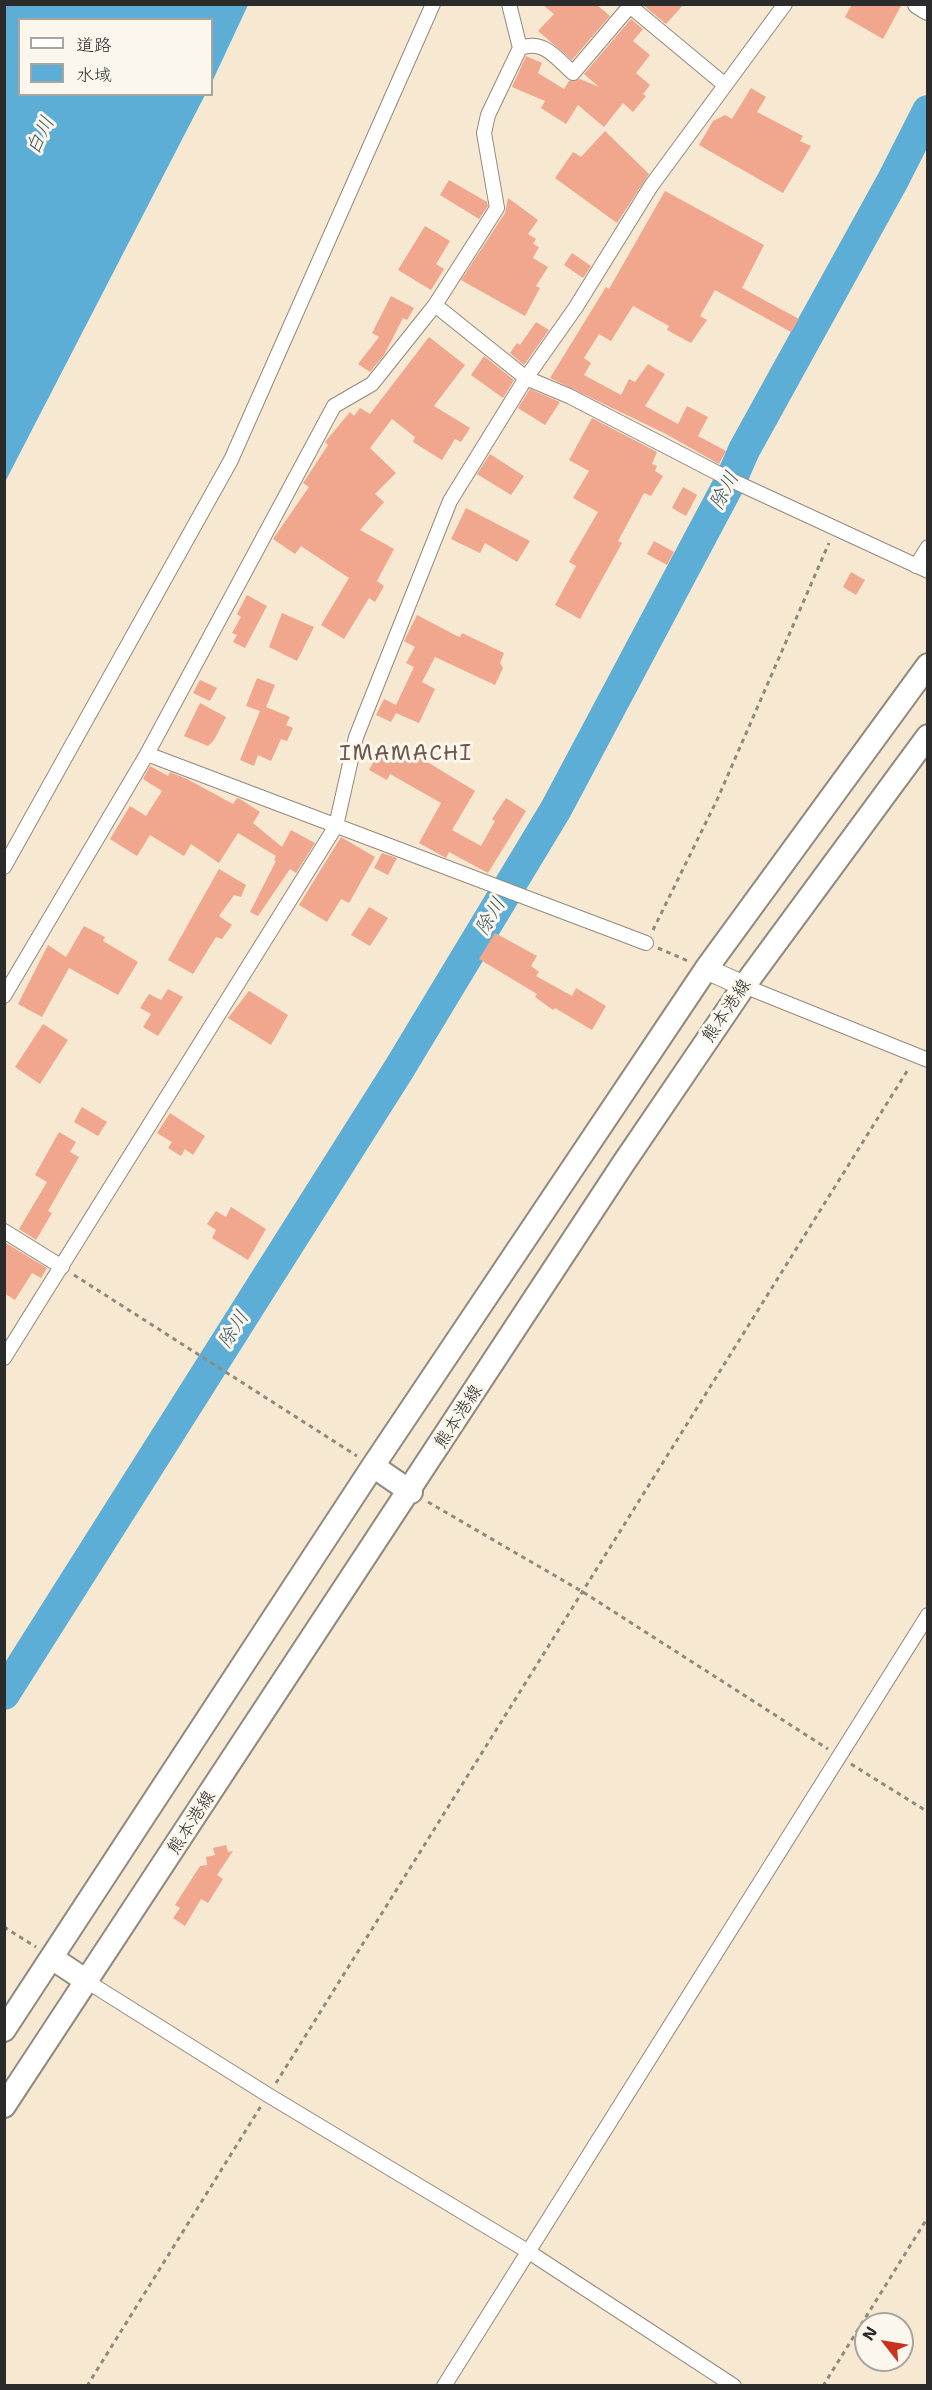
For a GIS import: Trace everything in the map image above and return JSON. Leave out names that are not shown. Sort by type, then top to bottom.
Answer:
[{"type":"main road","points":[[4,2030],[373,1466],[706,969],[927,665]]},
{"type":"main road","name":"熊本港線","points":[[4,2106],[411,1492],[623,1164],[744,986],[927,736]]},
{"type":"main road","points":[[373,1466],[411,1492]]},
{"type":"main road","points":[[52,1958],[88,1982]]},
{"type":"street","points":[[4,867],[231,460],[433,4]]},
{"type":"street","points":[[4,996],[147,754],[334,406],[372,384],[435,305],[497,208],[484,133],[488,115],[520,48],[509,4]]},
{"type":"street","points":[[4,1358],[336,826],[356,737],[433,538],[450,501],[526,378],[576,307],[651,186],[784,4]]},
{"type":"street","points":[[918,4],[927,10]]},
{"type":"street","points":[[520,48],[532,43],[539,45],[573,73],[630,6],[725,85]]},
{"type":"street","points":[[435,305],[526,378],[568,396],[732,480],[922,569],[927,548]]},
{"type":"street","points":[[147,754],[646,942]]},
{"type":"street","points":[[706,969],[922,1058]]},
{"type":"street","points":[[4,1231],[62,1267]]},
{"type":"street","points":[[444,2385],[927,1615]]},
{"type":"street","points":[[88,1982],[268,2095],[529,2252],[734,2385]]},
{"type":"path","points":[[706,969],[646,942],[685,870],[717,800],[835,528]]},
{"type":"path","points":[[87,2385],[583,1592],[922,1058]]},
{"type":"path","points":[[62,1267],[373,1466]]},
{"type":"path","points":[[411,1492],[583,1592],[927,1812]]},
{"type":"path","points":[[4,1927],[52,1958]]},
{"type":"path","points":[[823,2385],[927,2217]]},
{"type":"water","name":"白川","points":[[5,4],[248,5],[213,80],[213,18],[18,18],[18,96],[204,96],[5,482]]},
{"type":"building","points":[[542,4],[596,4],[610,16],[572,60],[538,31],[554,14]]},
{"type":"building","points":[[642,4],[684,4],[666,24]]},
{"type":"building","points":[[852,4],[902,4],[883,39],[845,17]]},
{"type":"building","points":[[631,19],[643,29],[633,41],[650,55],[636,73],[650,85],[643,94],[646,96],[633,112],[623,103],[604,127],[578,105],[566,124],[541,108],[545,101],[512,87],[526,56],[542,63],[538,73],[564,89],[569,81],[580,79],[599,87],[584,74]]},
{"type":"building","points":[[751,88],[766,97],[757,112],[803,136],[800,141],[811,146],[783,193],[699,145],[713,121],[725,115],[732,119]]},
{"type":"building","points":[[605,131],[649,174],[617,223],[555,178],[573,152],[581,157]]},
{"type":"building","points":[[449,180],[487,202],[488,206],[479,219],[440,195]]},
{"type":"building","points":[[665,191],[764,245],[742,288],[799,319],[791,332],[715,290],[700,316],[707,320],[691,343],[667,330],[669,326],[633,306],[611,341],[599,334],[584,358],[591,363],[584,375],[621,395],[629,379],[635,382],[648,364],[665,374],[645,406],[678,424],[687,406],[708,417],[698,436],[726,451],[719,464],[666,434],[550,378],[606,287],[609,289]]},
{"type":"building","points":[[508,198],[538,220],[528,234],[536,239],[533,244],[539,247],[533,258],[548,267],[536,286],[540,288],[525,316],[461,280],[505,213]]},
{"type":"building","points":[[425,226],[450,241],[436,264],[444,269],[431,290],[398,270]]},
{"type":"building","points":[[572,253],[591,266],[583,278],[564,265]]},
{"type":"building","points":[[391,296],[414,308],[407,320],[403,318],[384,355],[370,372],[358,364],[379,337],[372,333]]},
{"type":"building","points":[[536,322],[549,330],[524,365],[510,353],[517,343],[520,345]]},
{"type":"building","points":[[429,337],[465,365],[434,406],[470,428],[461,442],[455,439],[442,460],[413,442],[415,437],[392,419],[370,448],[396,473],[375,494],[384,502],[360,530],[394,549],[377,581],[384,586],[375,602],[369,598],[344,639],[321,625],[349,578],[301,546],[295,554],[273,539],[309,487],[303,483],[328,445],[325,442],[350,412],[354,416],[360,408],[370,414]]},
{"type":"building","points":[[484,356],[514,380],[503,398],[471,375]]},
{"type":"building","points":[[530,389],[560,402],[545,425],[518,408]]},
{"type":"building","points":[[592,418],[657,452],[652,464],[657,466],[655,471],[663,476],[651,496],[644,493],[618,541],[622,543],[580,619],[555,605],[576,566],[569,562],[598,512],[573,498],[589,471],[569,460]]},
{"type":"building","points":[[490,454],[524,476],[511,495],[477,474]]},
{"type":"building","points":[[683,487],[697,495],[686,516],[672,508]]},
{"type":"building","points":[[466,508],[530,541],[517,562],[485,543],[480,553],[451,539]]},
{"type":"building","points":[[654,541],[674,552],[667,565],[647,554]]},
{"type":"building","points":[[851,572],[865,580],[856,595],[843,587]]},
{"type":"building","points":[[247,595],[267,606],[245,648],[233,642],[237,635],[232,633],[241,617],[237,614]]},
{"type":"building","points":[[282,613],[314,627],[297,661],[269,647]]},
{"type":"building","points":[[417,615],[455,635],[460,637],[462,633],[504,653],[500,663],[503,668],[495,685],[435,657],[422,682],[435,689],[419,723],[396,713],[391,722],[376,715],[384,699],[396,705],[414,667],[406,663],[415,647],[404,641]]},
{"type":"building","points":[[257,678],[275,685],[266,707],[290,717],[286,725],[293,728],[287,741],[281,739],[271,761],[258,755],[254,766],[240,760],[260,711],[246,706]]},
{"type":"building","points":[[200,680],[217,688],[210,701],[193,693]]},
{"type":"building","points":[[200,703],[226,717],[214,740],[208,746],[184,736]]},
{"type":"building","points":[[383,745],[416,763],[419,757],[475,791],[452,830],[481,846],[495,821],[492,819],[506,798],[526,811],[488,873],[449,852],[446,858],[419,843],[441,803],[390,774],[387,780],[369,770]]},
{"type":"building","points":[[150,766],[168,776],[170,772],[187,779],[233,804],[237,798],[240,799],[260,812],[253,823],[282,847],[291,830],[315,843],[296,873],[290,869],[258,916],[250,912],[276,861],[274,860],[276,856],[238,833],[219,863],[191,844],[184,856],[150,835],[137,856],[110,839],[130,806],[146,816],[162,791],[143,779]]},
{"type":"building","points":[[341,837],[375,857],[349,903],[341,899],[327,922],[299,905]]},
{"type":"building","points":[[382,853],[397,858],[388,875],[374,868]]},
{"type":"building","points":[[219,869],[246,885],[241,897],[234,895],[219,916],[232,925],[222,939],[216,937],[193,974],[168,960]]},
{"type":"building","points":[[369,907],[388,918],[370,946],[351,935]]},
{"type":"building","points":[[84,926],[105,937],[103,941],[138,962],[118,995],[69,968],[42,1017],[18,1004],[48,945],[66,957]]},
{"type":"building","points":[[495,933],[537,956],[531,966],[539,972],[536,976],[572,996],[576,988],[606,1006],[592,1030],[555,1008],[553,1010],[535,997],[537,994],[479,959]]},
{"type":"building","points":[[168,989],[183,997],[158,1036],[143,1027],[151,1014],[140,1008],[149,994],[161,1000]]},
{"type":"building","points":[[249,991],[288,1015],[271,1045],[228,1018]]},
{"type":"building","points":[[43,1024],[68,1040],[40,1084],[15,1067]]},
{"type":"building","points":[[82,1107],[107,1122],[98,1136],[74,1122]]},
{"type":"building","points":[[170,1113],[205,1136],[193,1155],[185,1149],[181,1156],[168,1148],[172,1142],[157,1133]]},
{"type":"building","points":[[59,1132],[76,1142],[70,1152],[79,1157],[48,1211],[52,1213],[36,1240],[19,1229],[47,1182],[35,1175]]},
{"type":"building","points":[[231,1207],[266,1229],[248,1260],[212,1238],[216,1230],[207,1224],[216,1211],[226,1217]]},
{"type":"building","points":[[4,1242],[47,1268],[41,1278],[32,1273],[15,1300],[4,1293]]},
{"type":"building","points":[[226,1845],[228,1852],[233,1851],[217,1875],[223,1879],[208,1903],[201,1899],[185,1926],[173,1918],[180,1908],[175,1905],[200,1866],[207,1865],[206,1857],[215,1855],[213,1848]]},
{"type":"waterway","name":"除川","points":[[4,1694],[399,1069],[556,809],[731,480],[744,450],[893,180],[928,111]]},
{"type":"district","name":"IMAMACHI","points":[[406,755]]}]
